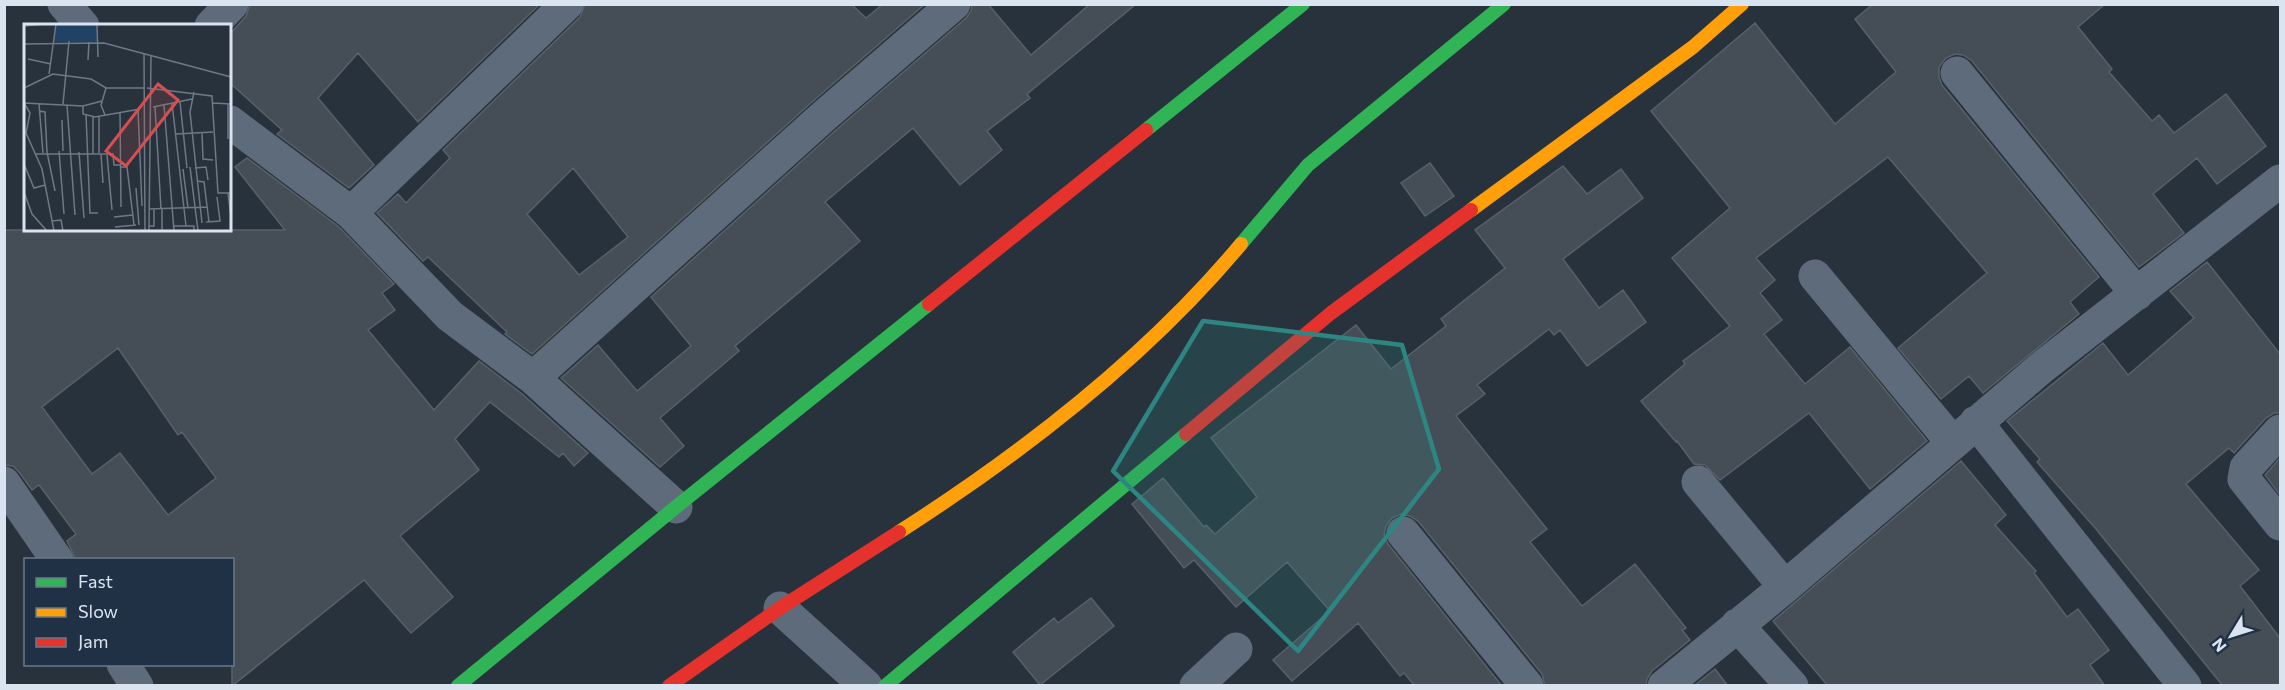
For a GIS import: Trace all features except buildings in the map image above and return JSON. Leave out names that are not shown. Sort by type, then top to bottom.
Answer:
[{"type":"street","points":[[64,4],[81,24]]},
{"type":"street","points":[[213,24],[232,4]]},
{"type":"street","points":[[351,213],[567,4]]},
{"type":"street","points":[[533,378],[824,116],[954,4]]},
{"type":"street","points":[[458,686],[676,507],[1303,4]]},
{"type":"street","points":[[669,686],[780,608],[970,487],[1103,383],[1208,284],[1308,165],[1504,4]]},
{"type":"street","points":[[885,686],[1331,313],[1693,47],[1742,4]]},
{"type":"street","points":[[1957,73],[2137,294]]},
{"type":"street","points":[[231,123],[351,213],[450,316],[533,378],[676,507]]},
{"type":"street","points":[[1664,686],[1785,587],[2040,368],[2280,181]]},
{"type":"street","points":[[1815,276],[1964,432],[2185,686]]},
{"type":"street","points":[[2280,431],[2246,468],[2244,479],[2280,524]]},
{"type":"street","points":[[1698,482],[1785,587]]},
{"type":"street","points":[[4,483],[56,558]]},
{"type":"street","points":[[1403,533],[1527,686]]},
{"type":"street","points":[[780,608],[866,686]]},
{"type":"street","points":[[1737,625],[1792,686]]},
{"type":"street","points":[[1196,686],[1236,650]]},
{"type":"street","points":[[124,666],[137,686]]},
{"type":"highlighted area","points":[[1203,321],[1402,345],[1439,469],[1298,651],[1113,471]]},
{"type":"traffic: fast","points":[[1146,130],[1303,4]]},
{"type":"traffic: fast","points":[[1241,244],[1308,165],[1504,4]]},
{"type":"traffic: fast","points":[[458,686],[929,304]]},
{"type":"traffic: fast","points":[[885,686],[1186,434]]},
{"type":"traffic: slow","points":[[1471,210],[1693,47],[1742,4]]},
{"type":"traffic: slow","points":[[899,532],[992,469],[1081,401],[1165,326],[1241,244]]},
{"type":"traffic: jam","points":[[929,304],[1146,130]]},
{"type":"traffic: jam","points":[[1186,434],[1331,313],[1471,210]]},
{"type":"traffic: jam","points":[[669,686],[780,608],[899,532]]}]
